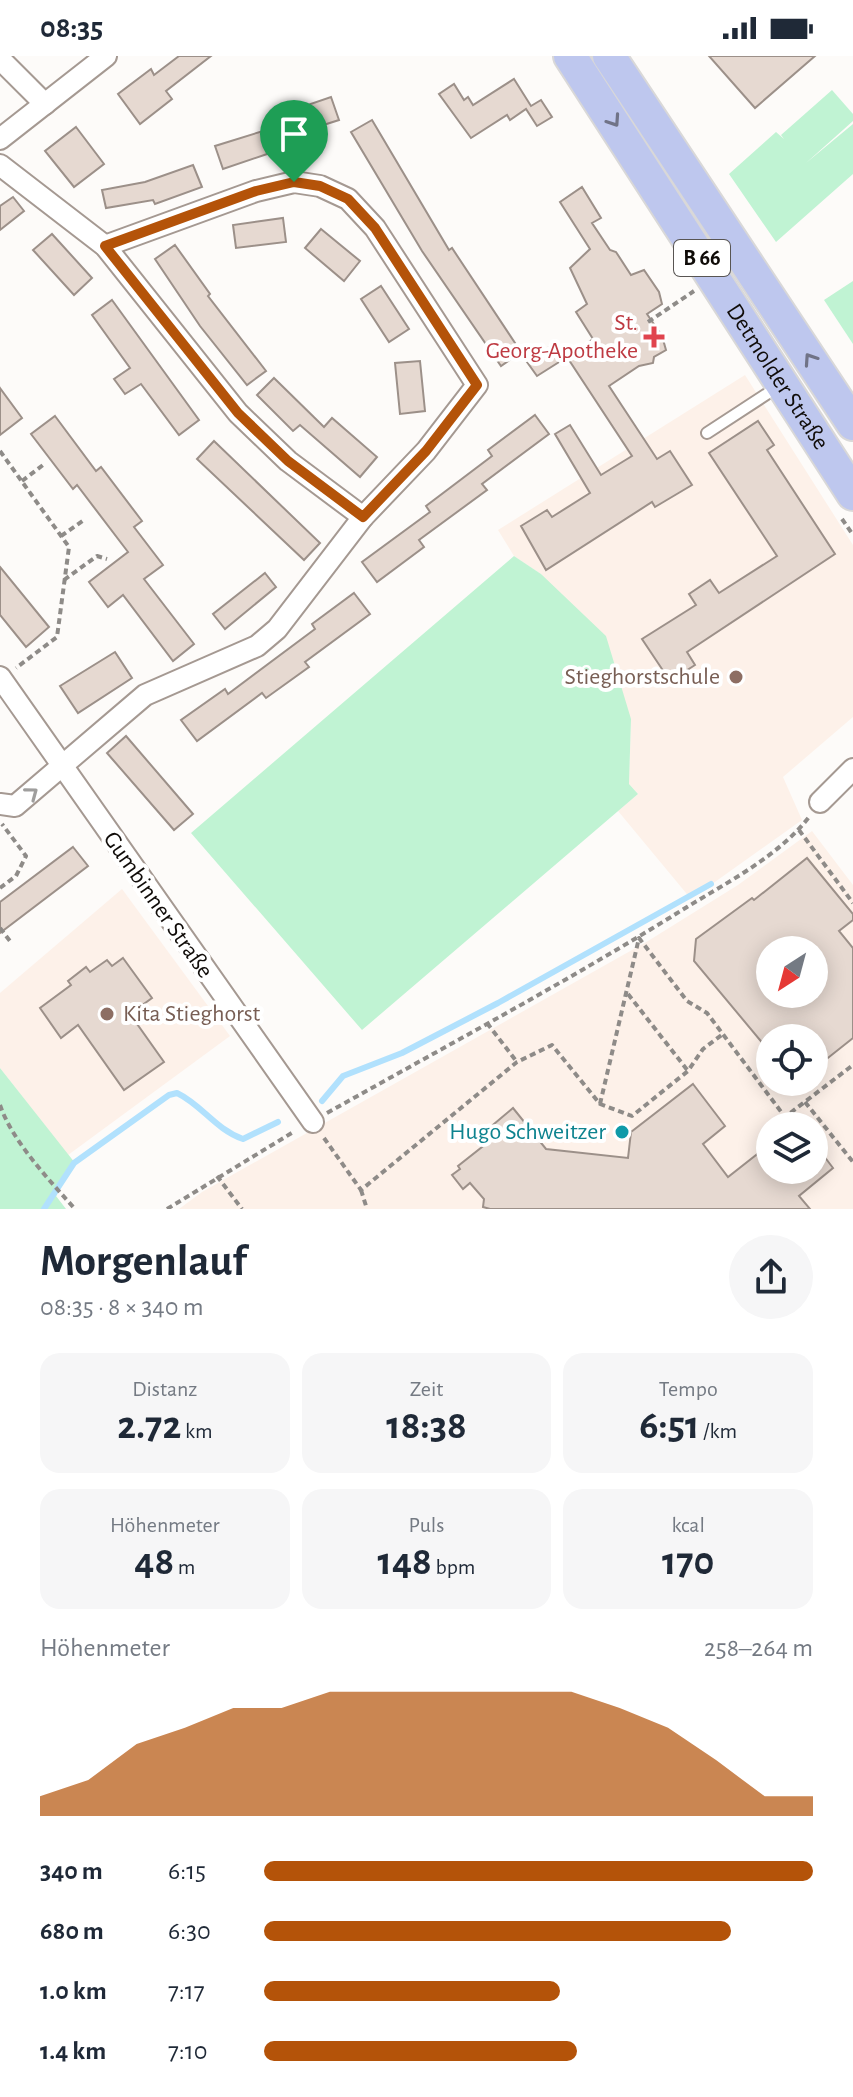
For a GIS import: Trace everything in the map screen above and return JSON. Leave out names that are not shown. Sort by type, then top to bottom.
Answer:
[{"type":"main road","name":"Detmolder Straße","points":[[570,56],[853,494]]},
{"type":"main road","name":"Detmolder Straße","points":[[609,56],[853,424]]},
{"type":"street","points":[[0,139],[106,56]]},
{"type":"street","points":[[0,59],[45,104]]},
{"type":"street","points":[[0,165],[105,246],[238,413],[288,461],[363,517]]},
{"type":"street","points":[[0,804],[15,806],[145,695],[257,646],[277,629],[363,517],[426,451],[477,385],[375,228],[348,199],[320,186],[294,182],[256,191],[105,246]]},
{"type":"street","name":"Gumbinner Straße","points":[[1,678],[60,767],[313,1122]]},
{"type":"street","points":[[820,802],[853,769]]},
{"type":"lane","points":[[707,433],[782,384]]},
{"type":"path","points":[[648,322],[700,287]]},
{"type":"path","points":[[0,451],[3,460],[22,481],[69,547],[57,637],[1,678]]},
{"type":"path","points":[[22,481],[43,465]]},
{"type":"path","points":[[61,536],[84,520]]},
{"type":"path","points":[[64,580],[97,556],[107,559]]},
{"type":"path","points":[[167,1209],[217,1176],[639,938],[739,874],[799,830],[820,802]]},
{"type":"path","points":[[0,888],[16,876],[26,856],[1,822]]},
{"type":"path","points":[[799,830],[853,903]]},
{"type":"path","points":[[0,928],[10,941]]},
{"type":"path","points":[[600,1104],[639,938]]},
{"type":"path","points":[[639,938],[687,1001],[707,1013],[785,1117],[853,1065]]},
{"type":"path","points":[[628,994],[688,1071]]},
{"type":"path","points":[[487,1023],[517,1062]]},
{"type":"path","points":[[361,1190],[517,1062],[552,1045],[600,1104],[632,1116],[688,1071],[703,1049],[723,1034]]},
{"type":"path","points":[[805,1102],[853,1162]]},
{"type":"path","points":[[0,1105],[4,1118],[52,1185],[75,1209]]},
{"type":"path","points":[[313,1122],[361,1190],[367,1209]]},
{"type":"path","points":[[217,1176],[242,1209]]},
{"type":"shaded area","name":"Stieghorstschule","points":[[745,375],[853,545],[853,717],[783,777],[802,820],[691,899],[618,811],[638,794],[629,784],[631,719],[541,574],[514,556],[498,530]]},
{"type":"shaded area","points":[[812,831],[853,885],[853,1209],[179,1209],[202,1192],[648,941],[738,885]]},
{"type":"shaded area","name":"Kita Stieghorst","points":[[122,889],[230,1036],[68,1155],[0,1068],[0,993]]},
{"type":"green space","points":[[832,90],[853,114],[853,121],[806,163],[853,124],[853,174],[776,242],[729,174],[776,132],[784,139],[781,135]]},
{"type":"green space","points":[[853,281],[853,344],[824,300]]},
{"type":"green space","points":[[514,556],[541,574],[606,636],[631,719],[629,784],[638,794],[362,1030],[191,833]]},
{"type":"green space","points":[[0,1068],[75,1163],[56,1196],[66,1209],[0,1209]]},
{"type":"building","points":[[179,56],[211,56],[166,91],[172,99],[140,124],[118,94],[151,69],[154,75]]},
{"type":"building","points":[[709,56],[815,56],[755,108]]},
{"type":"building","points":[[514,79],[531,106],[541,100],[552,117],[537,126],[526,109],[510,120],[507,115],[471,138],[439,94],[454,84],[464,100],[468,97],[473,105]]},
{"type":"building","points":[[331,97],[339,120],[292,135],[284,113]]},
{"type":"building","points":[[372,120],[449,250],[452,248],[521,352],[501,366],[422,251],[351,132]]},
{"type":"building","points":[[76,127],[104,164],[74,187],[45,151]]},
{"type":"building","points":[[263,131],[270,153],[223,169],[215,146]]},
{"type":"building","points":[[193,165],[202,187],[155,204],[153,200],[106,208],[102,190],[145,182]]},
{"type":"building","points":[[582,187],[601,218],[592,223],[610,250],[616,252],[631,275],[644,270],[659,292],[662,304],[647,314],[662,336],[666,350],[654,357],[653,363],[639,366],[609,386],[657,459],[670,451],[692,485],[655,507],[652,502],[546,570],[521,526],[547,510],[552,517],[590,493],[555,434],[570,425],[601,475],[632,456],[567,357],[593,339],[576,312],[587,304],[570,268],[590,249],[560,202]]},
{"type":"building","points":[[13,197],[24,211],[0,230],[0,206]]},
{"type":"building","points":[[283,218],[286,242],[236,248],[233,225]]},
{"type":"building","points":[[321,229],[360,261],[344,281],[305,248]]},
{"type":"building","points":[[52,234],[92,278],[74,295],[33,250]]},
{"type":"building","points":[[175,245],[210,294],[208,296],[266,371],[247,385],[200,326],[155,259]]},
{"type":"building","points":[[381,286],[409,329],[389,342],[361,299]]},
{"type":"building","points":[[112,300],[199,420],[179,435],[141,384],[125,394],[114,379],[130,368],[92,315]]},
{"type":"building","points":[[557,342],[567,357],[537,376],[527,362]]},
{"type":"building","points":[[420,361],[425,411],[400,414],[395,363]]},
{"type":"building","points":[[274,378],[324,427],[332,418],[377,457],[360,477],[300,425],[293,431],[257,395]]},
{"type":"building","points":[[0,388],[22,418],[0,435]]},
{"type":"building","points":[[535,415],[549,434],[482,484],[487,490],[419,540],[424,547],[377,582],[362,562],[430,512],[426,506],[492,456],[488,450]]},
{"type":"building","points":[[55,416],[96,471],[101,467],[142,521],[134,527],[163,565],[144,579],[194,644],[173,661],[123,595],[108,607],[89,582],[128,552],[77,485],[73,489],[31,434]]},
{"type":"building","points":[[758,421],[774,445],[767,450],[835,554],[687,652],[695,665],[670,681],[642,639],[696,605],[689,594],[710,580],[719,593],[777,556],[709,453]]},
{"type":"building","points":[[214,441],[320,543],[304,560],[197,459]]},
{"type":"building","points":[[0,567],[49,627],[26,647],[0,615]]},
{"type":"building","points":[[265,573],[276,587],[225,629],[213,614]]},
{"type":"building","points":[[354,593],[370,614],[305,662],[309,667],[266,698],[262,693],[197,741],[181,720],[225,689],[228,694],[315,629],[312,624]]},
{"type":"building","points":[[115,652],[132,678],[78,713],[60,686]]},
{"type":"building","points":[[126,736],[193,814],[174,830],[107,753]]},
{"type":"building","points":[[73,847],[88,866],[0,933],[0,902]]},
{"type":"building","points":[[807,858],[853,914],[853,920],[839,931],[853,948],[853,1038],[828,1058],[828,1024],[756,1024],[756,1035],[694,961],[696,939],[752,898],[754,900]]},
{"type":"building","points":[[123,958],[152,998],[130,1014],[164,1062],[124,1090],[78,1025],[61,1038],[40,1008],[71,985],[68,981],[86,967],[90,972],[107,960],[112,966]]},
{"type":"building","points":[[693,1084],[725,1126],[703,1144],[728,1177],[756,1155],[756,1184],[814,1184],[799,1196],[810,1209],[490,1209],[483,1207],[484,1199],[470,1183],[463,1189],[452,1175],[460,1169],[458,1166],[487,1143],[481,1135],[513,1108],[546,1149],[628,1158],[631,1132]]},
{"type":"waterway","points":[[322,1101],[343,1076],[402,1053],[498,1003],[711,884]]},
{"type":"waterway","points":[[44,1209],[74,1163],[169,1095],[177,1093],[186,1098],[224,1129],[243,1139],[278,1122]]},
{"type":"place","name":"St. Georg-Apotheke","points":[[654,337]]},
{"type":"place","name":"Stieghorstschule","points":[[736,677]]},
{"type":"place","name":"Kita Stieghorst","points":[[107,1014]]},
{"type":"place","name":"Hugo Schweitzer","points":[[622,1132]]},
{"type":"route","points":[[294,182],[320,186],[348,199],[375,228],[477,385],[426,451],[388,487],[363,517],[288,461],[238,413],[105,246],[256,191],[294,182]]}]
